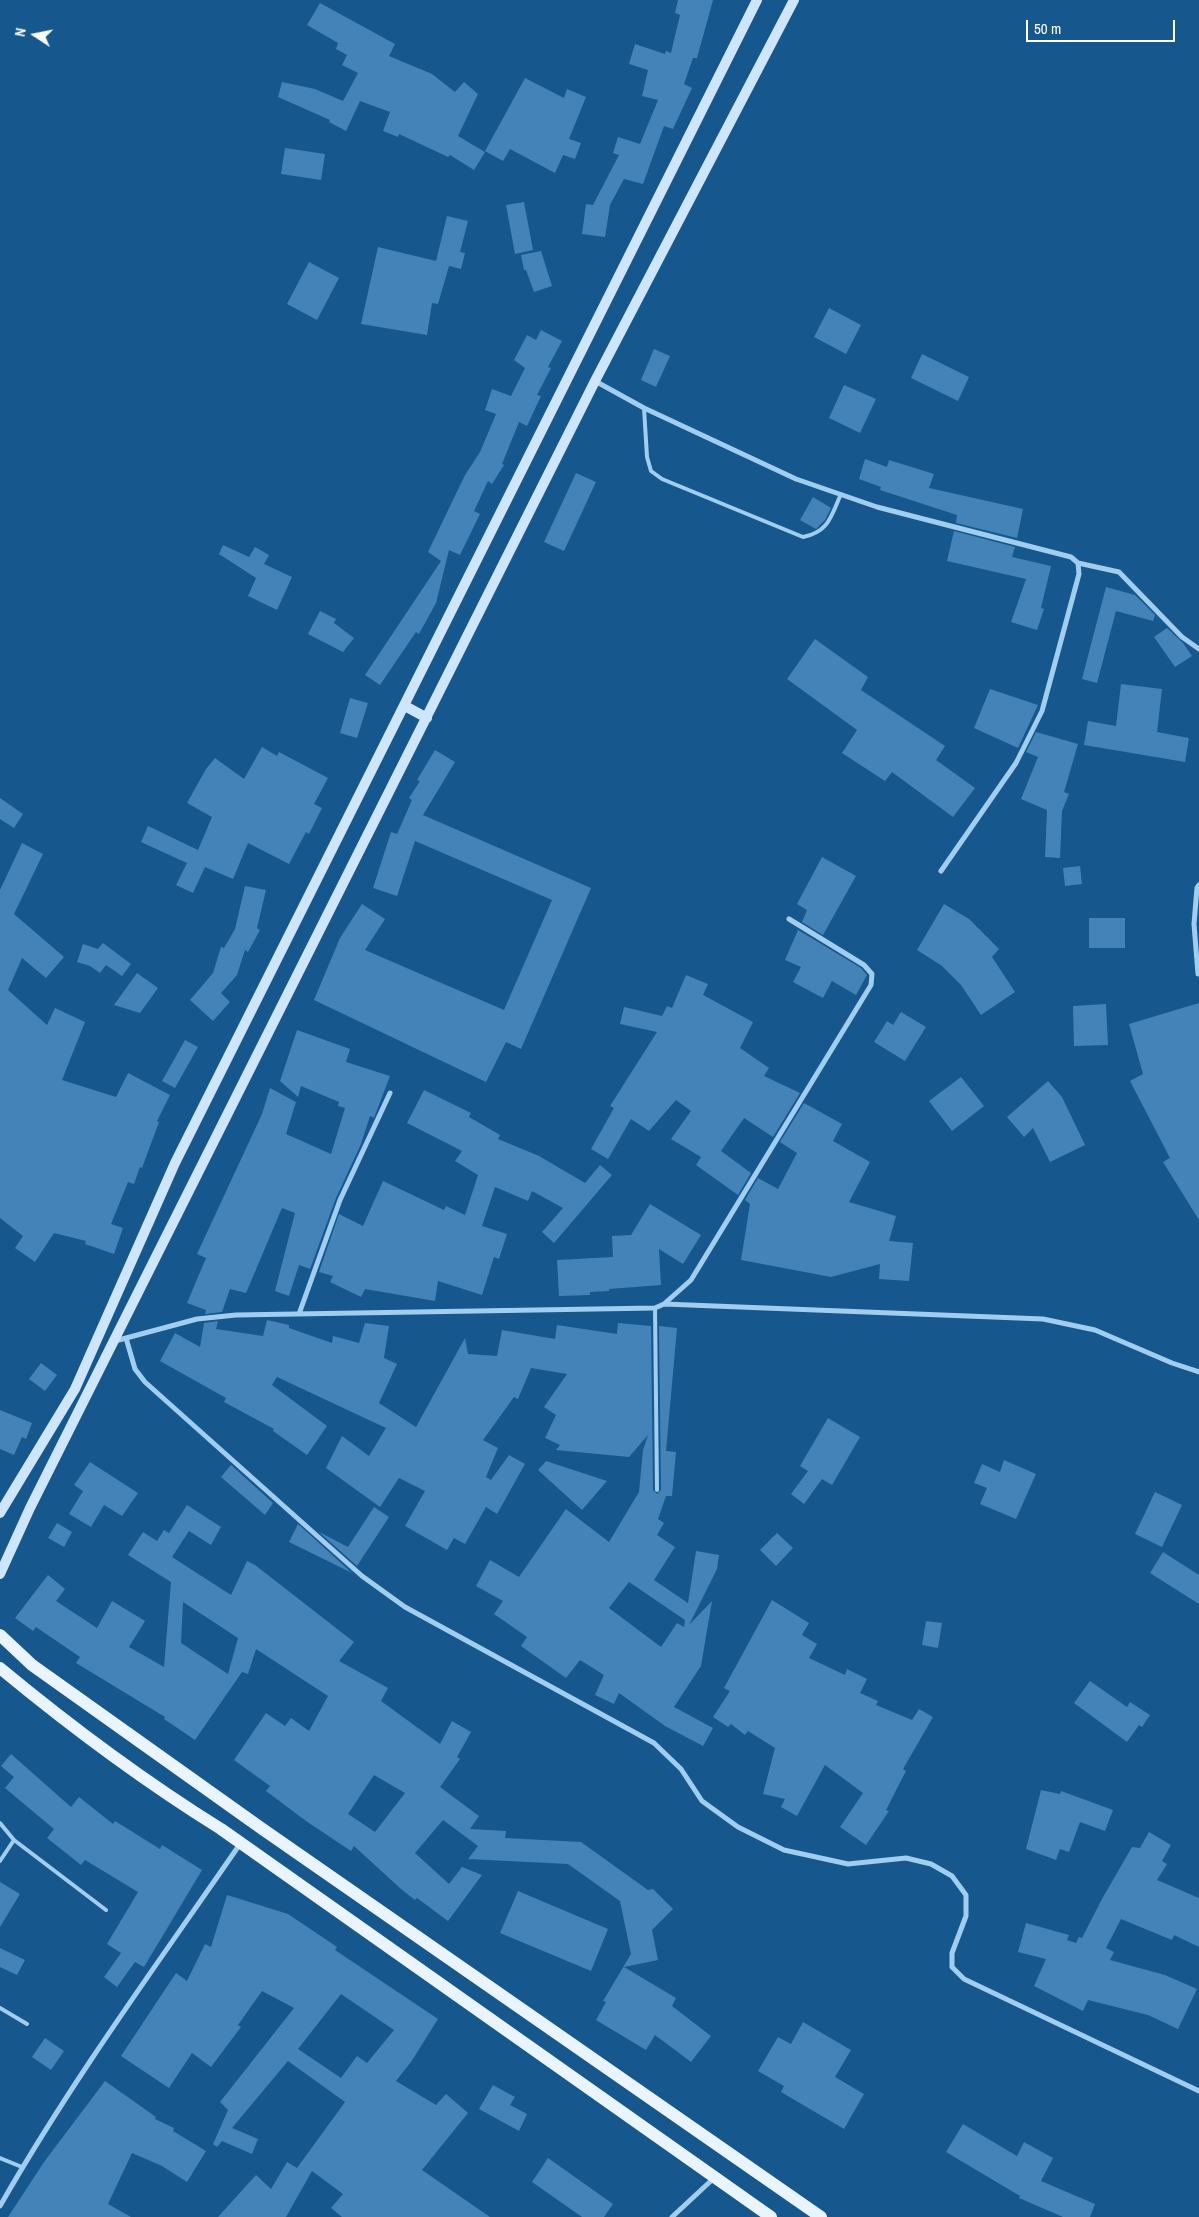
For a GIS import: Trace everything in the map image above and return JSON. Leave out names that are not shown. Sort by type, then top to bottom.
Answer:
[{"type":"main road","points":[[0,1513],[75,1389],[175,1163],[757,0]]},
{"type":"main road","points":[[0,1574],[30,1508],[595,381],[794,0]]},
{"type":"main road","points":[[405,706],[427,718]]},
{"type":"main road","points":[[0,1635],[32,1665],[261,1828],[820,2217]]},
{"type":"main road","points":[[0,1668],[59,1716],[179,1803],[240,1843],[771,2217]]},
{"type":"street","points":[[595,381],[644,408],[796,479],[876,507],[1071,558],[1078,563],[1119,572],[1182,637],[1199,649]]},
{"type":"street","points":[[941,871],[1016,763],[1042,711],[1079,574],[1078,563]]},
{"type":"street","points":[[1198,974],[1194,924],[1197,888],[1199,885]]},
{"type":"street","points":[[114,1341],[197,1319],[236,1315],[655,1308],[664,1304],[691,1280],[871,985],[872,974],[864,965],[789,919]]},
{"type":"street","points":[[299,1314],[340,1200],[390,1093]]},
{"type":"street","points":[[664,1304],[1043,1320],[1095,1330],[1172,1363],[1199,1372]]},
{"type":"street","points":[[126,1338],[135,1369],[145,1382],[362,1576],[405,1607],[654,1743],[681,1769],[702,1801],[738,1827],[784,1850],[848,1864],[906,1858],[931,1864],[952,1876],[966,1895],[966,1916],[952,1953],[952,1967],[964,1979],[1199,2091]]},
{"type":"street","points":[[0,2206],[22,2167],[240,1843]]},
{"type":"street","points":[[672,2217],[715,2178]]},
{"type":"lane","points":[[644,408],[647,458],[652,471],[662,479],[803,537],[816,535],[826,526],[841,494]]},
{"type":"lane","points":[[655,1308],[657,1490]]},
{"type":"lane","points":[[0,1823],[14,1840],[106,1910]]},
{"type":"lane","points":[[0,1861],[14,1840]]},
{"type":"lane","points":[[0,2008],[27,2024]]},
{"type":"lane","points":[[0,2158],[22,2167]]},
{"type":"building","points":[[678,0],[713,0],[697,58],[693,58],[684,84],[692,88],[673,129],[664,126],[643,184],[624,179],[610,205],[605,237],[582,234],[586,204],[593,205],[619,155],[613,153],[618,137],[640,144],[658,100],[642,96],[648,70],[629,64],[635,44],[665,54],[666,51],[671,53],[680,15],[675,13]]},
{"type":"building","points":[[320,3],[395,44],[389,56],[432,74],[455,92],[464,82],[478,94],[458,136],[485,152],[474,170],[450,155],[448,157],[399,134],[398,137],[383,131],[390,112],[360,101],[346,131],[329,122],[330,120],[278,97],[282,82],[315,89],[343,101],[358,73],[342,65],[347,55],[336,49],[338,43],[307,25]]},
{"type":"building","points":[[525,78],[564,98],[567,89],[586,97],[569,139],[581,143],[575,159],[563,155],[555,173],[510,149],[503,161],[485,151]]},
{"type":"building","points":[[285,148],[325,154],[321,180],[281,174]]},
{"type":"building","points":[[524,202],[533,250],[515,254],[506,205]]},
{"type":"building","points":[[447,216],[468,221],[460,252],[465,253],[461,269],[449,266],[438,304],[432,303],[427,335],[361,324],[378,247],[436,261]]},
{"type":"building","points":[[541,251],[552,286],[534,292],[526,270],[524,270],[521,255]]},
{"type":"building","points":[[309,262],[339,278],[317,320],[287,304]]},
{"type":"building","points":[[829,308],[861,325],[846,354],[814,337]]},
{"type":"building","points":[[541,330],[562,341],[548,367],[551,368],[537,395],[541,396],[527,426],[519,422],[502,464],[504,465],[492,484],[488,481],[474,511],[480,514],[460,555],[449,550],[436,603],[419,634],[416,632],[380,685],[365,675],[441,561],[428,552],[465,475],[480,452],[496,414],[485,410],[492,389],[511,396],[525,368],[514,360],[527,335],[536,340]]},
{"type":"building","points":[[654,349],[670,356],[656,387],[641,380]]},
{"type":"building","points":[[922,354],[969,377],[958,401],[911,378]]},
{"type":"building","points":[[844,385],[876,399],[860,433],[829,418]]},
{"type":"building","points":[[865,459],[887,467],[889,460],[934,474],[929,488],[1023,509],[1017,538],[956,523],[957,515],[880,490],[881,487],[859,479]]},
{"type":"building","points":[[576,473],[596,482],[564,551],[544,542]]},
{"type":"building","points":[[813,497],[831,508],[825,520],[816,529],[800,520]]},
{"type":"building","points":[[954,531],[1015,547],[1012,557],[1051,566],[1041,608],[1044,609],[1037,630],[1011,622],[1026,579],[947,561]]},
{"type":"building","points":[[223,545],[249,557],[255,547],[269,555],[264,564],[292,577],[277,610],[248,596],[256,578],[219,554]]},
{"type":"building","points":[[1106,587],[1135,595],[1155,615],[1153,621],[1116,611],[1097,683],[1082,679]]},
{"type":"building","points":[[320,611],[336,619],[334,623],[354,638],[343,652],[308,634]]},
{"type":"building","points":[[1167,628],[1183,643],[1192,656],[1175,667],[1154,637]]},
{"type":"building","points":[[815,639],[868,677],[861,690],[945,746],[936,760],[975,788],[953,817],[892,772],[885,781],[842,753],[857,730],[787,679]]},
{"type":"building","points":[[1121,684],[1162,689],[1157,732],[1189,738],[1185,762],[1084,745],[1088,721],[1116,726]]},
{"type":"building","points":[[990,689],[1038,705],[1018,748],[974,728]]},
{"type":"building","points":[[350,698],[368,703],[357,738],[340,733]]},
{"type":"building","points":[[1036,732],[1078,744],[1064,792],[1069,794],[1062,811],[1060,858],[1045,857],[1047,810],[1021,799],[1038,757],[1026,752]]},
{"type":"building","points":[[262,747],[277,756],[279,752],[328,778],[314,804],[322,808],[309,834],[306,832],[289,864],[248,843],[233,879],[205,867],[193,893],[176,885],[187,863],[141,842],[148,826],[198,850],[212,817],[187,803],[206,769],[215,758],[244,779]]},
{"type":"building","points":[[435,750],[455,762],[423,815],[591,888],[521,1049],[506,1042],[486,1082],[314,1000],[340,938],[362,904],[385,919],[365,950],[504,1010],[552,900],[415,841],[397,896],[373,888],[391,832],[397,834],[412,800],[409,798],[420,781],[417,780]]},
{"type":"building","points":[[0,798],[23,814],[14,828],[0,819]]},
{"type":"building","points":[[22,843],[43,854],[14,914],[64,957],[46,978],[22,958],[8,990],[47,1025],[55,1008],[85,1022],[62,1080],[116,1097],[128,1073],[170,1095],[157,1121],[159,1122],[142,1168],[140,1167],[134,1184],[128,1182],[111,1224],[123,1228],[114,1254],[85,1244],[86,1241],[54,1233],[35,1262],[15,1248],[23,1236],[0,1218],[0,890]]},
{"type":"building","points":[[822,857],[856,876],[823,935],[802,922],[807,910],[797,904]]},
{"type":"building","points":[[1080,866],[1082,884],[1065,886],[1063,868]]},
{"type":"building","points":[[245,886],[266,890],[257,928],[260,930],[248,952],[245,950],[237,975],[221,993],[230,1002],[213,1021],[190,1000],[213,973],[221,947],[224,948],[235,929]]},
{"type":"building","points":[[944,904],[969,919],[999,949],[992,957],[1015,992],[981,1015],[961,985],[942,966],[917,950]]},
{"type":"building","points":[[1089,918],[1125,918],[1125,948],[1089,948]]},
{"type":"building","points":[[798,930],[861,968],[867,975],[856,995],[832,981],[823,998],[793,982],[801,967],[785,960]]},
{"type":"building","points":[[103,943],[131,964],[122,976],[106,965],[100,973],[90,966],[77,962],[83,944],[98,949]]},
{"type":"building","points":[[137,973],[158,988],[140,1013],[114,1005]]},
{"type":"building","points":[[686,975],[708,984],[703,995],[753,1022],[740,1048],[769,1068],[764,1076],[800,1093],[773,1137],[744,1118],[721,1151],[751,1173],[738,1195],[696,1165],[701,1157],[671,1139],[691,1111],[676,1100],[649,1131],[631,1119],[608,1159],[591,1149],[614,1108],[610,1106],[657,1032],[620,1024],[624,1007],[662,1016],[667,1006],[672,1008]]},
{"type":"building","points":[[1199,1003],[1199,1220],[1163,1162],[1170,1158],[1130,1081],[1143,1074],[1129,1024]]},
{"type":"building","points":[[1106,1004],[1108,1045],[1074,1046],[1073,1006]]},
{"type":"building","points":[[901,1012],[926,1027],[905,1061],[874,1042],[887,1021],[893,1025]]},
{"type":"building","points":[[297,1030],[350,1049],[346,1062],[390,1076],[374,1118],[370,1116],[361,1144],[336,1198],[310,1269],[299,1265],[289,1296],[275,1291],[295,1213],[282,1208],[246,1293],[230,1289],[222,1312],[205,1314],[206,1310],[187,1303],[206,1258],[197,1254],[262,1114],[270,1088],[296,1102],[286,1134],[331,1154],[345,1108],[338,1106],[339,1102],[301,1086],[298,1097],[280,1081]]},
{"type":"building","points":[[185,1040],[198,1047],[175,1088],[162,1081]]},
{"type":"building","points":[[961,1077],[984,1106],[952,1131],[929,1101]]},
{"type":"building","points":[[1048,1081],[1062,1097],[1085,1145],[1050,1162],[1033,1128],[1024,1137],[1007,1117]]},
{"type":"building","points":[[424,1090],[471,1113],[469,1117],[500,1135],[498,1139],[539,1156],[585,1183],[600,1165],[612,1175],[554,1243],[542,1232],[563,1208],[532,1191],[528,1201],[495,1187],[482,1226],[507,1234],[499,1259],[494,1257],[482,1295],[438,1281],[435,1301],[365,1289],[361,1297],[330,1282],[333,1276],[319,1272],[339,1214],[363,1226],[383,1181],[444,1210],[446,1206],[465,1215],[478,1175],[455,1161],[462,1151],[407,1123]]},
{"type":"building","points":[[804,1103],[842,1124],[833,1141],[870,1162],[849,1202],[896,1216],[889,1241],[913,1243],[909,1281],[879,1279],[880,1264],[831,1277],[741,1260],[750,1204],[745,1200],[758,1178],[778,1189],[797,1153],[780,1142]]},
{"type":"building","points":[[650,1204],[701,1235],[683,1264],[659,1249],[661,1285],[609,1289],[609,1291],[590,1292],[590,1295],[559,1296],[557,1260],[613,1257],[612,1236],[631,1235]]},
{"type":"building","points":[[267,1320],[289,1325],[289,1328],[332,1343],[333,1336],[359,1343],[365,1323],[389,1326],[384,1358],[397,1364],[379,1403],[416,1427],[465,1338],[468,1354],[497,1356],[502,1330],[555,1339],[557,1325],[617,1334],[618,1323],[651,1326],[653,1490],[657,1494],[661,1490],[659,1326],[677,1328],[666,1451],[676,1452],[672,1496],[666,1496],[658,1519],[664,1523],[657,1535],[675,1547],[654,1580],[688,1603],[696,1551],[719,1555],[717,1569],[689,1625],[712,1601],[701,1666],[674,1707],[713,1728],[703,1746],[665,1726],[619,1693],[614,1704],[595,1695],[604,1675],[580,1660],[566,1678],[521,1646],[527,1637],[494,1614],[503,1601],[476,1586],[490,1560],[519,1577],[566,1509],[609,1542],[639,1492],[643,1450],[648,1435],[629,1457],[556,1450],[560,1445],[545,1438],[556,1415],[544,1407],[567,1374],[531,1368],[518,1399],[514,1397],[483,1440],[498,1448],[486,1477],[491,1480],[509,1455],[525,1464],[497,1514],[486,1507],[465,1544],[454,1538],[447,1550],[405,1526],[425,1491],[399,1478],[380,1507],[326,1468],[342,1436],[369,1456],[386,1428],[277,1377],[272,1385],[327,1426],[307,1455],[273,1431],[274,1429],[224,1402],[226,1398],[160,1361],[175,1333],[200,1347],[204,1323],[218,1321],[216,1329],[263,1336]],"holes":[[[629,1582],[685,1620],[684,1627],[677,1623],[661,1647],[609,1608]]]},
{"type":"building","points":[[41,1363],[57,1375],[45,1391],[29,1379]]},
{"type":"building","points":[[0,1410],[32,1423],[26,1439],[22,1437],[14,1455],[0,1449]]},
{"type":"building","points":[[828,1418],[860,1437],[832,1485],[822,1479],[804,1504],[791,1494],[808,1471],[800,1466]]},
{"type":"building","points":[[1004,1460],[1036,1474],[1016,1519],[980,1504],[987,1488],[974,1483],[982,1464],[1000,1472]]},
{"type":"building","points":[[546,1461],[607,1481],[582,1510],[538,1470]]},
{"type":"building","points":[[90,1462],[138,1493],[122,1516],[104,1505],[91,1527],[69,1514],[83,1491],[74,1485]]},
{"type":"building","points":[[231,1465],[273,1503],[265,1515],[221,1477]]},
{"type":"building","points":[[1155,1492],[1182,1505],[1162,1547],[1135,1534]]},
{"type":"building","points":[[187,1505],[221,1527],[211,1545],[189,1531],[172,1557],[231,1595],[247,1561],[255,1565],[354,1642],[339,1661],[388,1688],[381,1701],[440,1744],[452,1721],[471,1732],[457,1757],[460,1759],[440,1787],[479,1816],[470,1829],[506,1831],[505,1838],[581,1842],[648,1890],[653,1889],[673,1909],[652,1930],[658,1960],[624,1967],[676,1998],[672,2006],[711,2036],[691,2062],[655,2035],[646,2050],[596,2020],[606,2002],[603,2001],[631,1954],[620,1901],[568,1864],[468,1859],[478,1846],[443,1820],[415,1853],[449,1884],[462,1867],[482,1875],[448,1921],[417,1898],[415,1900],[401,1889],[354,1846],[351,1851],[266,1791],[270,1786],[234,1760],[266,1713],[285,1726],[291,1718],[309,1731],[328,1696],[256,1649],[248,1674],[242,1672],[195,1740],[164,1719],[165,1717],[76,1663],[80,1657],[36,1627],[33,1631],[15,1618],[48,1575],[65,1589],[56,1601],[97,1628],[112,1601],[145,1621],[129,1647],[164,1667],[171,1582],[128,1555],[143,1532],[157,1541],[164,1530],[169,1533]],"holes":[[[183,1602],[238,1638],[228,1674],[181,1643]],[[374,1775],[405,1793],[375,1832],[348,1814]]]},
{"type":"building","points":[[374,1507],[389,1517],[357,1566],[319,1532],[348,1547]]},
{"type":"building","points":[[57,1523],[72,1532],[64,1547],[48,1538]]},
{"type":"building","points":[[298,1524],[352,1573],[289,1542]]},
{"type":"building","points":[[777,1533],[793,1548],[776,1566],[760,1550]]},
{"type":"building","points":[[1163,1552],[1199,1575],[1199,1604],[1150,1573]]},
{"type":"building","points":[[772,1600],[809,1623],[802,1635],[817,1644],[809,1658],[845,1675],[847,1669],[867,1679],[860,1693],[878,1701],[876,1705],[912,1720],[919,1709],[933,1717],[903,1769],[906,1771],[886,1810],[889,1811],[866,1845],[840,1827],[863,1793],[825,1765],[797,1816],[781,1807],[785,1799],[763,1794],[775,1748],[748,1731],[745,1735],[731,1724],[728,1727],[713,1717],[730,1691],[724,1688]]},
{"type":"building","points":[[926,1621],[942,1623],[938,1648],[922,1645]]},
{"type":"building","points":[[1090,1681],[1127,1707],[1130,1702],[1150,1715],[1142,1727],[1139,1725],[1127,1742],[1074,1703]]},
{"type":"building","points":[[11,1754],[71,1807],[79,1797],[113,1824],[115,1821],[160,1849],[162,1845],[202,1870],[144,1967],[135,1962],[117,1987],[104,1977],[121,1953],[107,1944],[138,1892],[85,1860],[81,1865],[47,1838],[54,1829],[5,1788],[14,1777],[1,1766]]},
{"type":"building","points":[[1041,1790],[1060,1794],[1061,1791],[1113,1810],[1105,1831],[1080,1822],[1069,1852],[1060,1849],[1056,1860],[1026,1849]]},
{"type":"building","points":[[1149,1832],[1171,1845],[1162,1861],[1167,1864],[1157,1880],[1199,1898],[1199,1947],[1174,1935],[1172,1940],[1121,1919],[1106,1948],[1114,1952],[1110,1960],[1165,1975],[1197,1989],[1178,2029],[1148,2015],[1088,2000],[1083,2011],[1034,1986],[1046,1959],[1018,1952],[1026,1923],[1069,1935],[1067,1940],[1076,1943],[1079,1937],[1082,1938],[1132,1847],[1140,1848]]},
{"type":"building","points":[[0,1882],[20,1894],[0,1927]]},
{"type":"building","points":[[518,1891],[608,1929],[591,1971],[500,1933]]},
{"type":"building","points":[[227,1895],[288,1914],[337,1947],[335,1950],[438,2019],[411,2062],[396,2081],[436,2105],[446,2094],[468,2113],[422,2170],[490,2217],[342,2217],[331,2208],[343,2194],[312,2171],[286,2217],[218,2217],[256,2175],[271,2189],[287,2162],[297,2168],[345,2102],[288,2061],[232,2128],[258,2139],[252,2154],[222,2141],[217,2147],[213,2144],[228,2110],[220,2102],[294,2008],[262,1991],[238,2025],[241,2027],[211,2067],[192,2053],[169,2088],[121,2056],[176,1973],[187,1981],[205,1944],[211,1947]],"holes":[[[341,1994],[394,2030],[367,2063],[357,2056],[341,2078],[298,2049]]]},
{"type":"building","points":[[0,1948],[25,1960],[17,1975],[0,1967]]},
{"type":"building","points":[[803,2022],[851,2050],[835,2077],[864,2094],[844,2129],[781,2092],[784,2086],[758,2071],[778,2037],[791,2044]]},
{"type":"building","points":[[45,2038],[64,2051],[51,2070],[32,2057]]},
{"type":"building","points":[[105,2081],[156,2117],[155,2119],[174,2128],[173,2131],[206,2151],[187,2182],[162,2166],[132,2153],[108,2204],[131,2217],[8,2217],[44,2162]]},
{"type":"building","points":[[493,2085],[515,2097],[510,2105],[527,2114],[519,2131],[479,2109]]},
{"type":"building","points":[[963,2124],[1017,2156],[1024,2142],[1053,2158],[1041,2181],[1095,2204],[1090,2217],[1063,2217],[1019,2198],[1020,2196],[946,2152]]},
{"type":"building","points":[[548,2158],[613,2204],[604,2217],[582,2217],[532,2182]]}]
